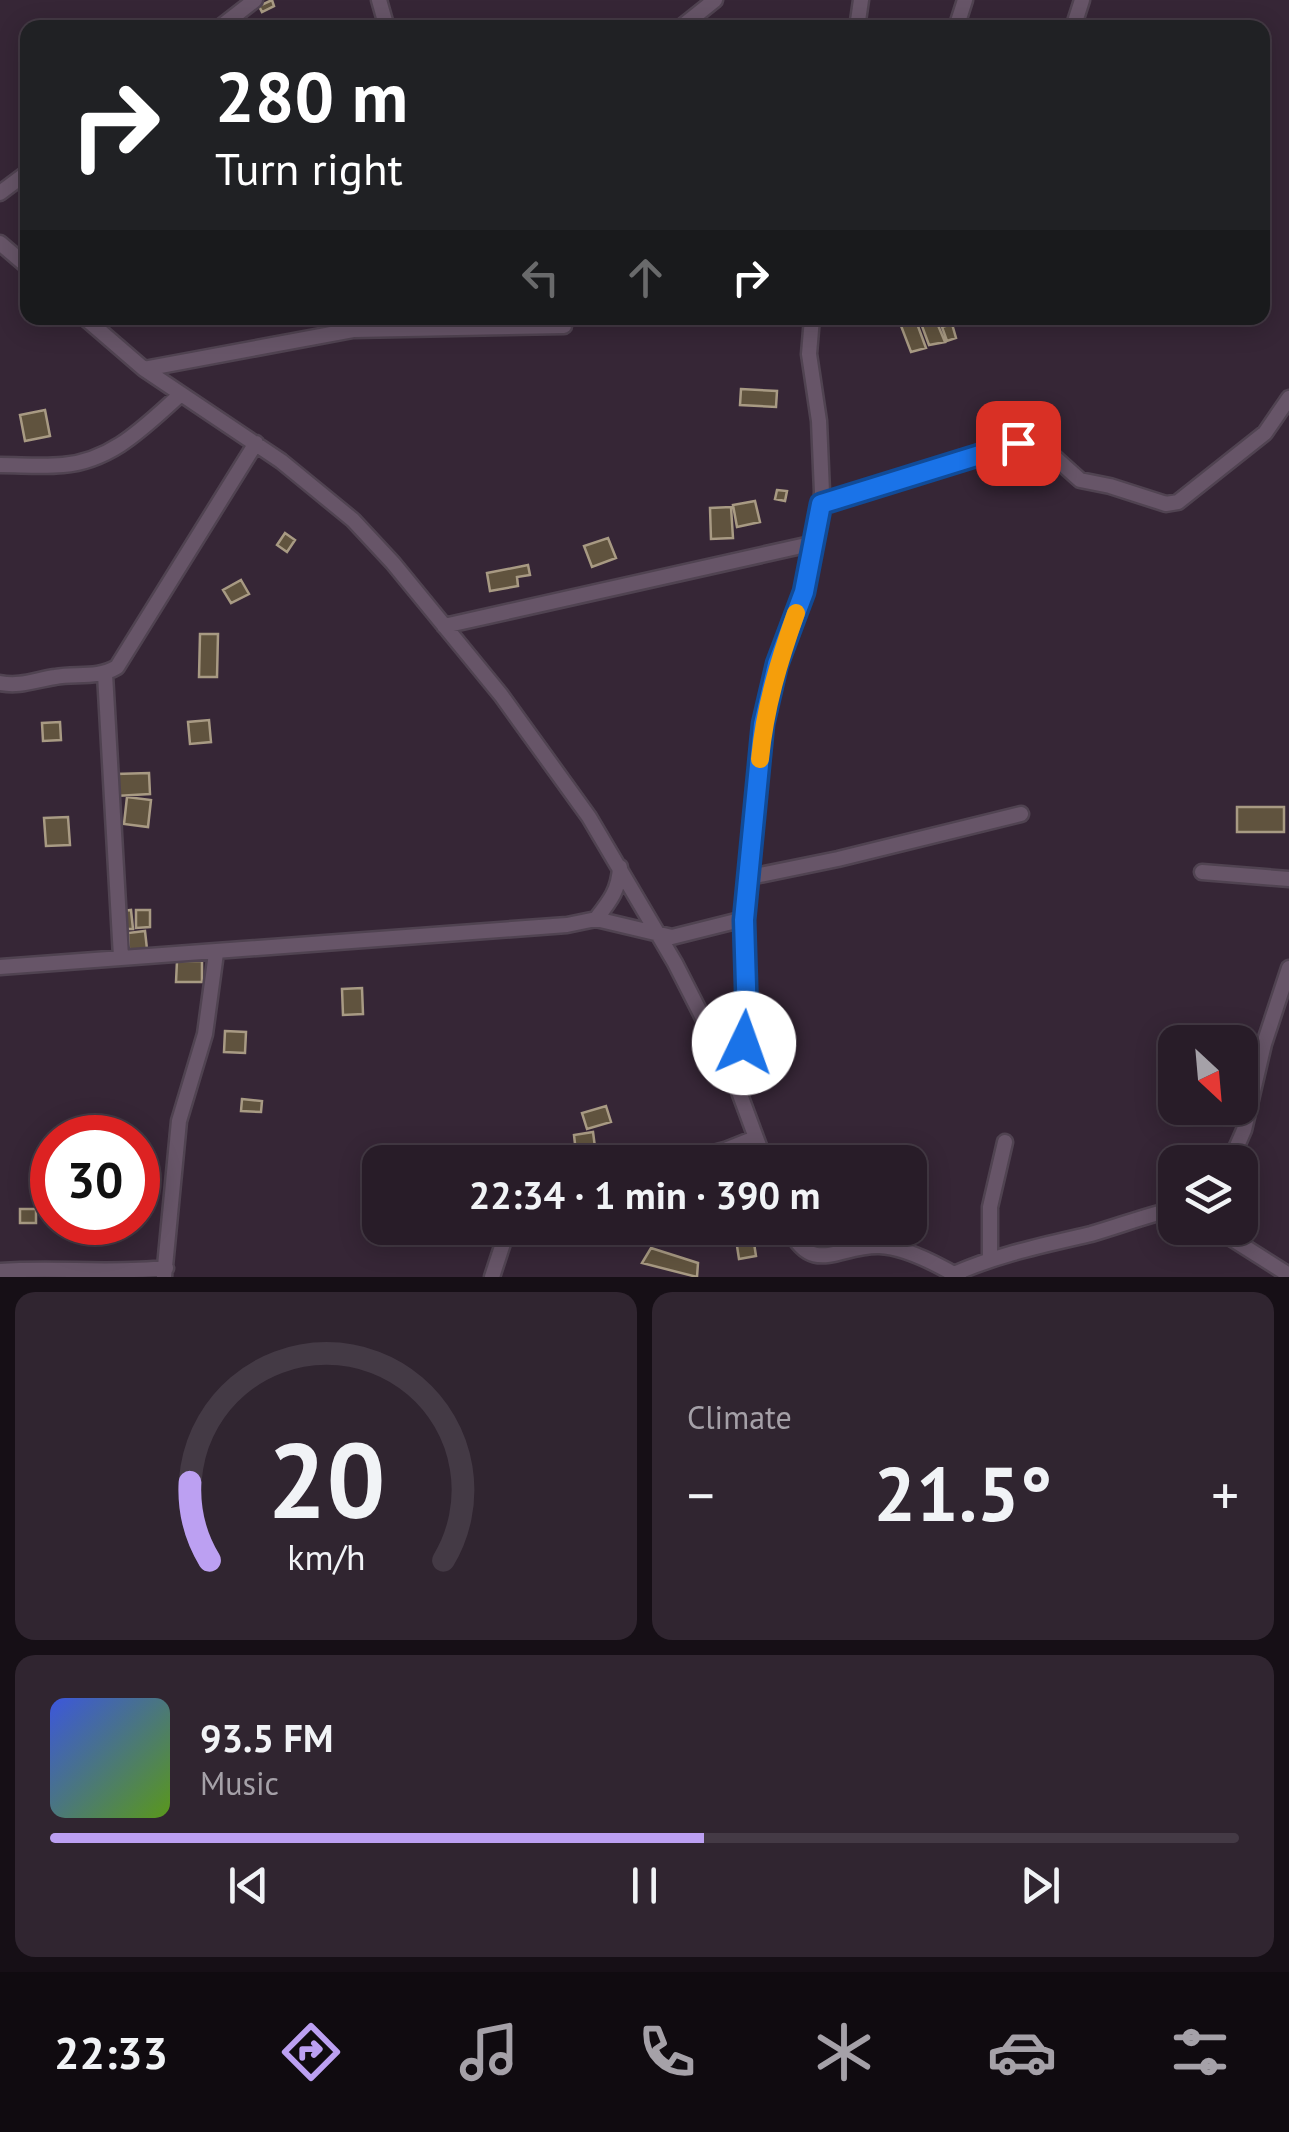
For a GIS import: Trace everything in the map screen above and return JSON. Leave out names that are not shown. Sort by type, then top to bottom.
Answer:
[{"type":"street","points":[[229,20],[255,0]]},
{"type":"street","points":[[690,20],[714,0]]},
{"type":"street","points":[[0,243],[20,260]]},
{"type":"street","points":[[93,325],[144,369],[256,443],[353,520],[444,626],[523,726],[620,867],[660,935],[735,1081],[759,1145]]},
{"type":"street","points":[[144,369],[353,330],[446,325]]},
{"type":"street","points":[[514,325],[564,326]]},
{"type":"street","points":[[735,1081],[747,1019],[744,920],[763,724],[777,664],[804,592],[821,504],[820,421],[810,354],[812,325]]},
{"type":"street","points":[[0,465],[65,465],[98,457],[130,440],[181,394]]},
{"type":"street","points":[[821,504],[1031,440],[1080,480],[1166,504],[1178,502],[1265,433],[1289,398]]},
{"type":"street","points":[[0,684],[105,674],[116,667],[256,443]]},
{"type":"street","points":[[444,626],[816,543]]},
{"type":"street","points":[[105,674],[121,957]]},
{"type":"street","points":[[750,877],[838,860],[1022,814]]},
{"type":"street","points":[[596,918],[614,897],[620,884],[620,867]]},
{"type":"street","points":[[1202,872],[1289,879]]},
{"type":"street","points":[[0,967],[567,925],[596,918],[672,937],[744,920]]},
{"type":"street","points":[[0,1271],[38,1268],[165,1272],[179,1120],[205,1034],[216,953]]},
{"type":"street","points":[[1237,1145],[1289,968]]},
{"type":"street","points":[[738,1145],[756,1138]]},
{"type":"street","points":[[990,1258],[990,1207],[1004,1142]]},
{"type":"street","points":[[797,1245],[814,1260],[825,1262],[882,1246],[956,1276],[990,1258],[1158,1214]]},
{"type":"street","points":[[492,1277],[502,1245]]},
{"type":"street","points":[[1242,1245],[1289,1275]]},
{"type":"building","points":[[272,0],[274,6],[262,12],[259,6]]},
{"type":"building","points":[[901,325],[918,325],[926,348],[911,352]]},
{"type":"building","points":[[922,325],[938,325],[945,342],[929,345]]},
{"type":"building","points":[[952,325],[956,338],[947,341],[942,327]]},
{"type":"building","points":[[741,389],[777,391],[776,407],[740,405]]},
{"type":"building","points":[[45,410],[50,436],[25,441],[20,415]]},
{"type":"building","points":[[777,490],[787,491],[785,501],[775,499]]},
{"type":"building","points":[[755,501],[760,522],[737,527],[733,505]]},
{"type":"building","points":[[731,507],[733,538],[711,539],[710,508]]},
{"type":"building","points":[[285,533],[295,540],[287,552],[277,545]]},
{"type":"building","points":[[608,538],[616,558],[592,567],[584,546]]},
{"type":"building","points":[[528,565],[530,575],[517,577],[518,586],[490,591],[487,573]]},
{"type":"building","points":[[241,580],[249,594],[231,603],[223,590]]},
{"type":"building","points":[[200,634],[218,634],[217,677],[199,677]]},
{"type":"building","points":[[209,720],[211,742],[190,744],[188,722]]},
{"type":"building","points":[[60,722],[61,740],[43,741],[42,723]]},
{"type":"building","points":[[149,773],[150,794],[116,796],[115,774]]},
{"type":"building","points":[[127,797],[151,800],[148,827],[124,824]]},
{"type":"building","points":[[1237,807],[1284,807],[1284,832],[1237,832]]},
{"type":"building","points":[[68,817],[70,845],[46,846],[44,818]]},
{"type":"building","points":[[131,910],[133,929],[124,929],[122,911]]},
{"type":"building","points":[[136,910],[150,910],[150,927],[136,928]]},
{"type":"building","points":[[145,931],[147,949],[129,950],[128,933]]},
{"type":"building","points":[[177,961],[202,961],[202,982],[176,982]]},
{"type":"building","points":[[362,988],[363,1014],[343,1015],[342,989]]},
{"type":"building","points":[[225,1031],[246,1032],[245,1053],[224,1052]]},
{"type":"building","points":[[242,1099],[262,1101],[261,1112],[241,1111]]},
{"type":"building","points":[[606,1106],[611,1122],[587,1129],[582,1113]]},
{"type":"building","points":[[593,1132],[595,1145],[575,1145],[574,1135]]},
{"type":"building","points":[[20,1209],[30,1209],[30,1223],[20,1223]]},
{"type":"building","points":[[737,1245],[754,1245],[756,1256],[739,1259]]},
{"type":"building","points":[[651,1248],[698,1263],[697,1277],[642,1263]]},
{"type":"slow traffic","points":[[760,759],[763,724],[777,664],[796,613]]},
{"type":"route","points":[[744,1043],[744,920],[763,724],[777,664],[804,592],[821,504],[1018,443]]}]
